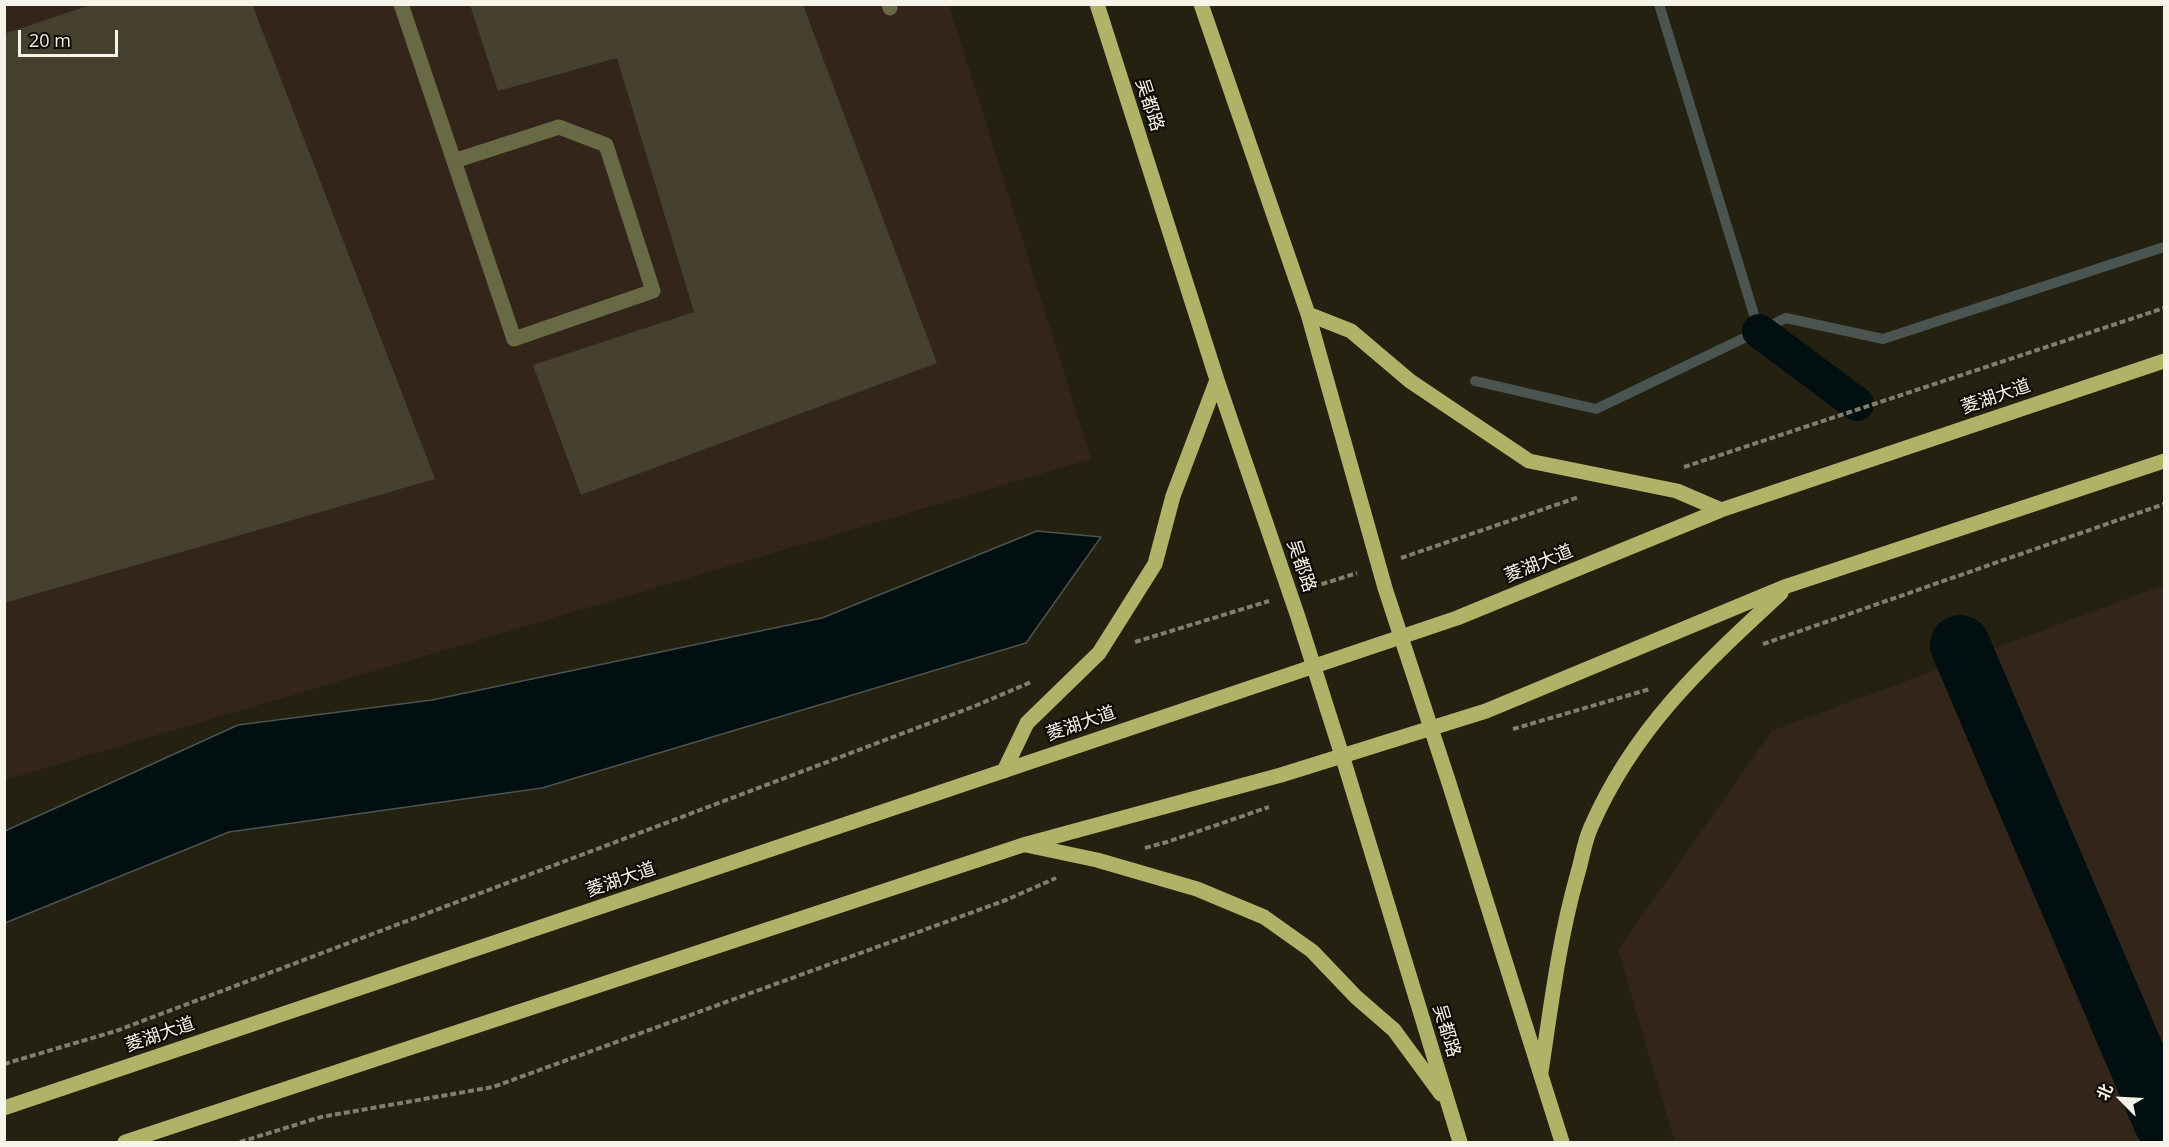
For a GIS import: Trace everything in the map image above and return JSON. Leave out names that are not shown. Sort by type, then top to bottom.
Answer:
[{"type":"main road","name":"吴都路","points":[[1097,4],[1217,380],[1342,756],[1460,1143]]},
{"type":"main road","points":[[1202,4],[1308,314],[1385,588],[1562,1143]]},
{"type":"main road","points":[[1308,314],[1351,331],[1410,381],[1529,461],[1677,491],[1721,510]]},
{"type":"main road","name":"菱湖大道","points":[[4,1108],[1457,618],[1721,510],[2164,361]]},
{"type":"main road","points":[[1004,771],[1027,723],[1099,653],[1155,564],[1173,496],[1217,380]]},
{"type":"main road","points":[[125,1143],[1023,844],[1281,775],[1486,711],[1787,586],[2164,461]]},
{"type":"main road","points":[[1540,1075],[1564,922],[1590,829],[1621,769],[1646,731],[1703,665],[1787,586]]},
{"type":"main road","points":[[1023,844],[1097,860],[1197,889],[1264,917],[1312,951],[1356,997],[1394,1030],[1447,1103]]},
{"type":"street","points":[[401,4],[514,339],[653,291],[606,145],[559,127],[454,161]]},
{"type":"path","points":[[1755,647],[2164,504]]},
{"type":"path","points":[[1505,731],[1651,688]]},
{"type":"path","points":[[1137,850],[1167,842],[1277,803]]},
{"type":"path","points":[[240,1143],[321,1117],[493,1087],[1006,900],[1056,878]]},
{"type":"shaded area","points":[[5,5],[949,5],[1091,459],[5,780]]},
{"type":"shaded area","points":[[1037,531],[1101,537],[1026,643],[542,788],[229,832],[5,923],[5,831],[238,725],[432,700],[822,618]]},
{"type":"shaded area","points":[[2164,585],[2164,1142],[1675,1142],[1618,950],[1772,731]]},
{"type":"building","points":[[93,4],[252,4],[435,479],[4,603],[4,34]]},
{"type":"building","points":[[470,5],[803,5],[937,363],[581,495],[533,365],[694,312],[617,58],[498,91]]},
{"type":"waterway","points":[[1659,4],[1759,331]]},
{"type":"waterway","points":[[1475,381],[1596,409],[1786,318],[1883,339],[2164,247]]},
{"type":"waterway","points":[[1759,331],[1857,404]]},
{"type":"waterway","points":[[1960,645],[2164,1123]]}]
